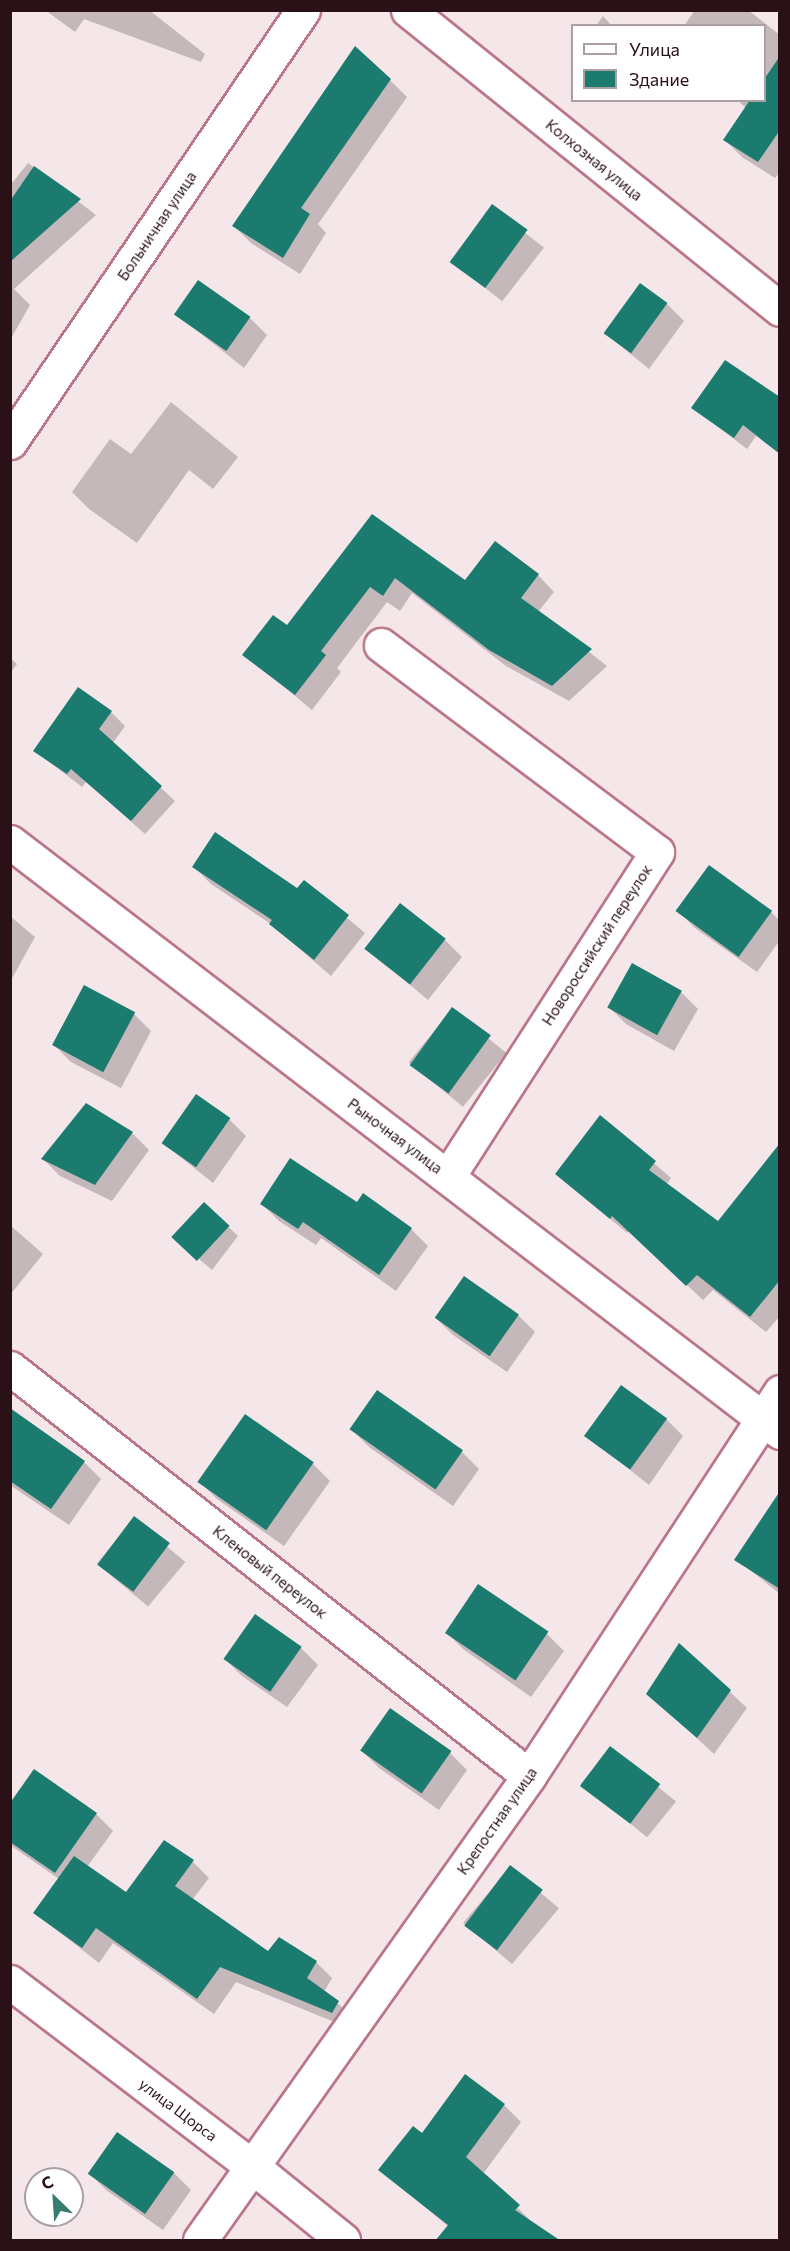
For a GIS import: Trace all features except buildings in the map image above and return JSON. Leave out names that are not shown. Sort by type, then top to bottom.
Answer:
[{"type":"street","name":"Больничная улица","points":[[10,442],[303,10]]},
{"type":"street","name":"Колхозная улица","points":[[408,10],[780,309]]},
{"type":"street","name":"Новороссийский переулок","points":[[381,645],[657,852],[448,1176]]},
{"type":"street","name":"Рыночная улица","points":[[10,842],[448,1176],[774,1414]]},
{"type":"street","name":"Кленовый переулок","points":[[10,1368],[529,1776]]},
{"type":"street","name":"Крепостная улица","points":[[200,2241],[529,1776],[774,1414]]},
{"type":"street","name":"улица Щорса","points":[[10,1982],[253,2167],[343,2241]]}]
